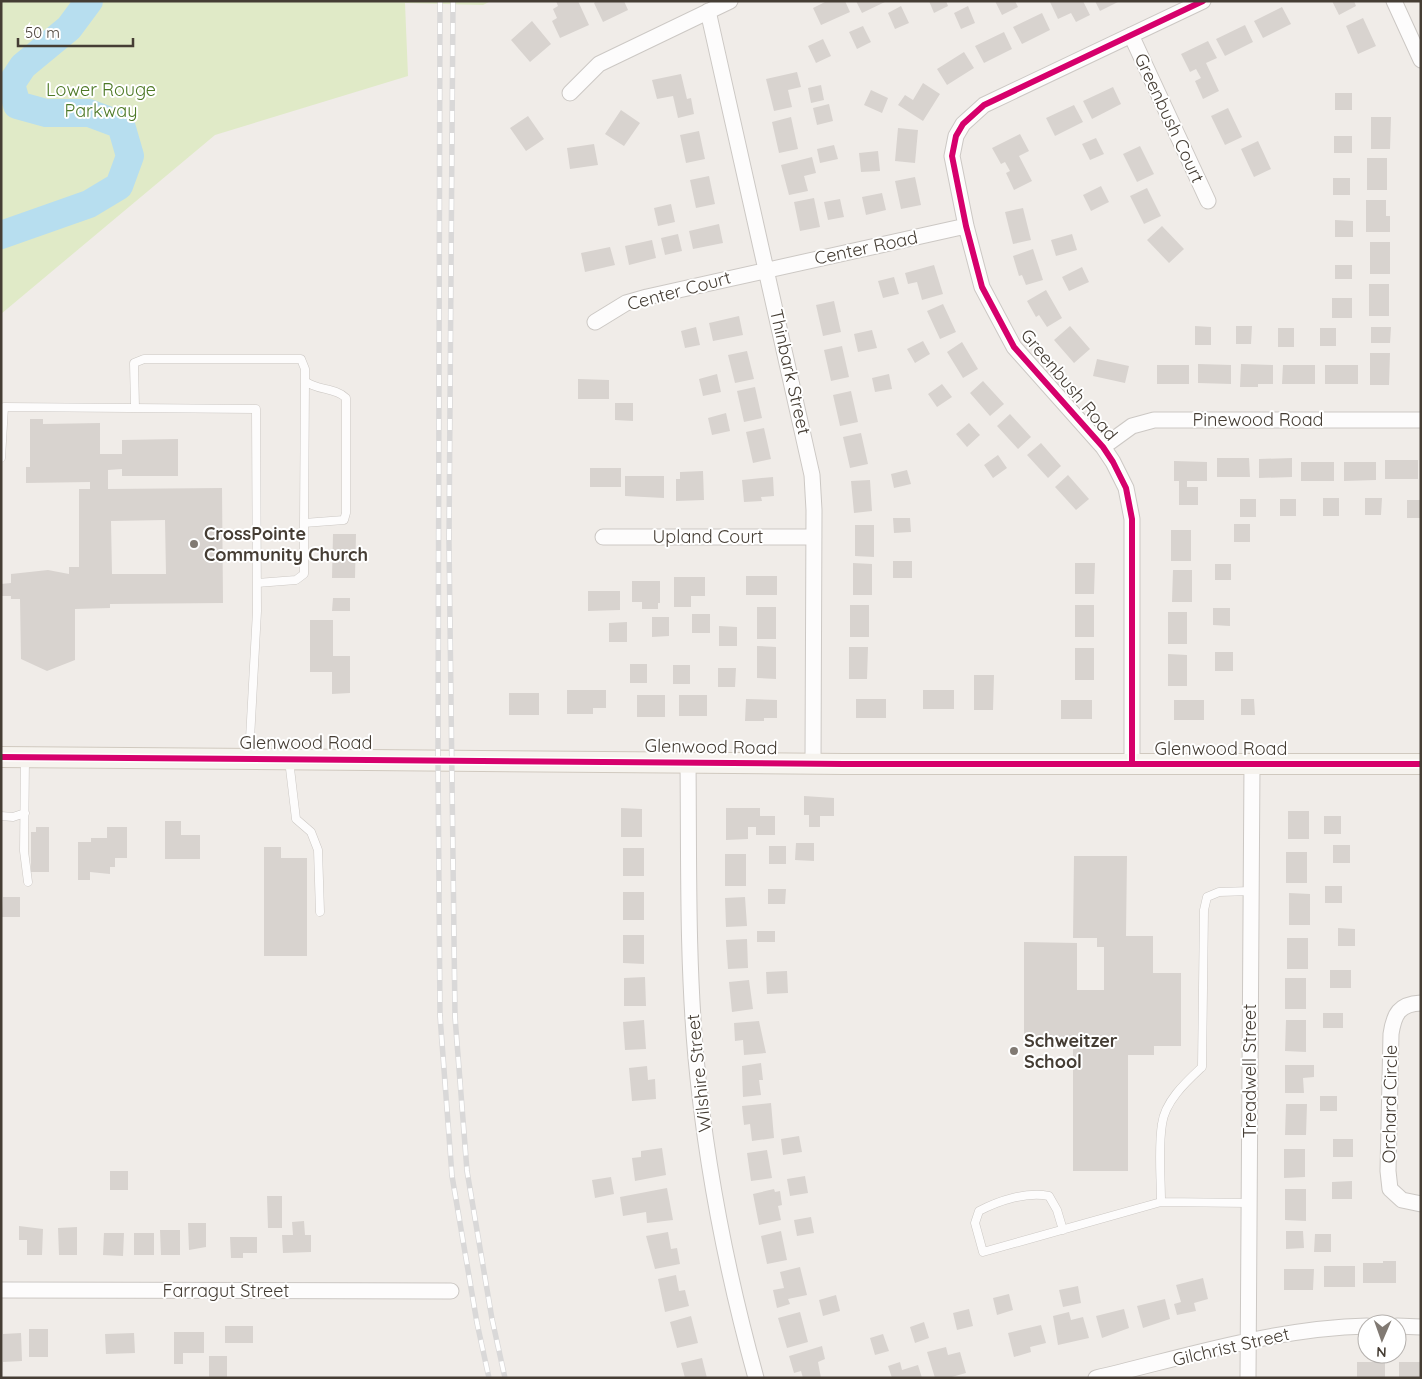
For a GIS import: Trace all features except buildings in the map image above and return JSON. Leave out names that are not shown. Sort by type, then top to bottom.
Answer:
[{"type":"street","points":[[570,93],[599,64],[730,1]]},
{"type":"street","name":"Greenbush Road","points":[[1132,764],[1132,519],[1122,479],[1103,447],[1014,347],[982,286],[966,226],[952,156],[956,136],[962,124],[984,105],[1203,1]]},
{"type":"street","points":[[1394,1],[1421,60]]},
{"type":"street","name":"Thinbark Street","points":[[708,11],[812,475],[814,537],[813,763]]},
{"type":"street","name":"Greenbush Court","points":[[1131,35],[1208,201]]},
{"type":"street","name":"Center Road","points":[[767,270],[966,226]]},
{"type":"street","name":"Center Court","points":[[594,322],[626,303],[767,270]]},
{"type":"street","name":"Pinewood Road","points":[[1103,447],[1132,426],[1154,420],[1421,420]]},
{"type":"street","name":"Upland Court","points":[[603,537],[814,537]]},
{"type":"street","name":"Glenwood Road","points":[[1,757],[813,763],[1421,764]]},
{"type":"street","name":"Wilshire Street","points":[[688,762],[688,924],[699,1091],[715,1197],[736,1302],[756,1378]]},
{"type":"street","name":"Treadwell Street","points":[[1248,1378],[1252,764]]},
{"type":"street","name":"Orchard Circle","points":[[1421,1003],[1408,1004],[1393,1017],[1388,1171],[1390,1189],[1402,1200],[1421,1204]]},
{"type":"street","name":"Farragut Street","points":[[1,1290],[451,1291]]},
{"type":"street","points":[[1407,1326],[1421,1327]]},
{"type":"street","name":"Gilchrist Street","points":[[1096,1378],[1248,1342],[1313,1329],[1357,1327]]},
{"type":"lane","points":[[135,408],[134,363],[144,359],[301,359],[305,369],[304,574],[296,580],[257,583]]},
{"type":"lane","points":[[304,523],[344,520],[346,514],[346,398],[340,392],[311,386],[305,381]]},
{"type":"lane","points":[[1,458],[4,407],[256,409],[257,583],[249,758]]},
{"type":"lane","points":[[25,757],[24,864],[28,882]]},
{"type":"lane","points":[[288,758],[296,818],[310,832],[318,850],[320,912]]},
{"type":"lane","points":[[1,816],[13,817],[25,813]]},
{"type":"lane","points":[[1161,1202],[1162,1123],[1170,1104],[1182,1087],[1202,1067],[1204,910],[1208,898],[1219,892],[1251,891]]},
{"type":"lane","points":[[1062,1230],[1057,1210],[1048,1196],[1036,1193],[990,1205],[979,1211],[975,1222],[983,1252],[1062,1230],[1161,1202],[1249,1203]]},
{"type":"green space","name":"Lower Rouge Parkway","points":[[1,1],[491,1],[483,5],[405,3],[408,76],[215,135],[1,314]]},
{"type":"waterway","points":[[1,235],[89,204],[119,186],[130,156],[121,125],[89,113],[46,113],[17,105],[11,84],[23,66],[69,28],[89,1]]},
{"type":"railway","points":[[440,1],[438,759],[440,1016],[452,1176],[477,1323],[489,1378]]},
{"type":"railway","points":[[453,1],[449,542],[455,1017],[467,1171],[492,1319],[505,1378]]},
{"type":"cycle path","points":[[1132,764],[1132,519],[1126,488],[1103,447],[1014,347],[982,287],[966,226],[952,156],[956,136],[963,124],[984,105],[1203,1]]},
{"type":"cycle path","points":[[1,757],[844,764],[1421,764]]},
{"type":"place","name":"CrossPointe Community Church","points":[[194,544]]},
{"type":"place","name":"Schweitzer School","points":[[1014,1051]]}]
